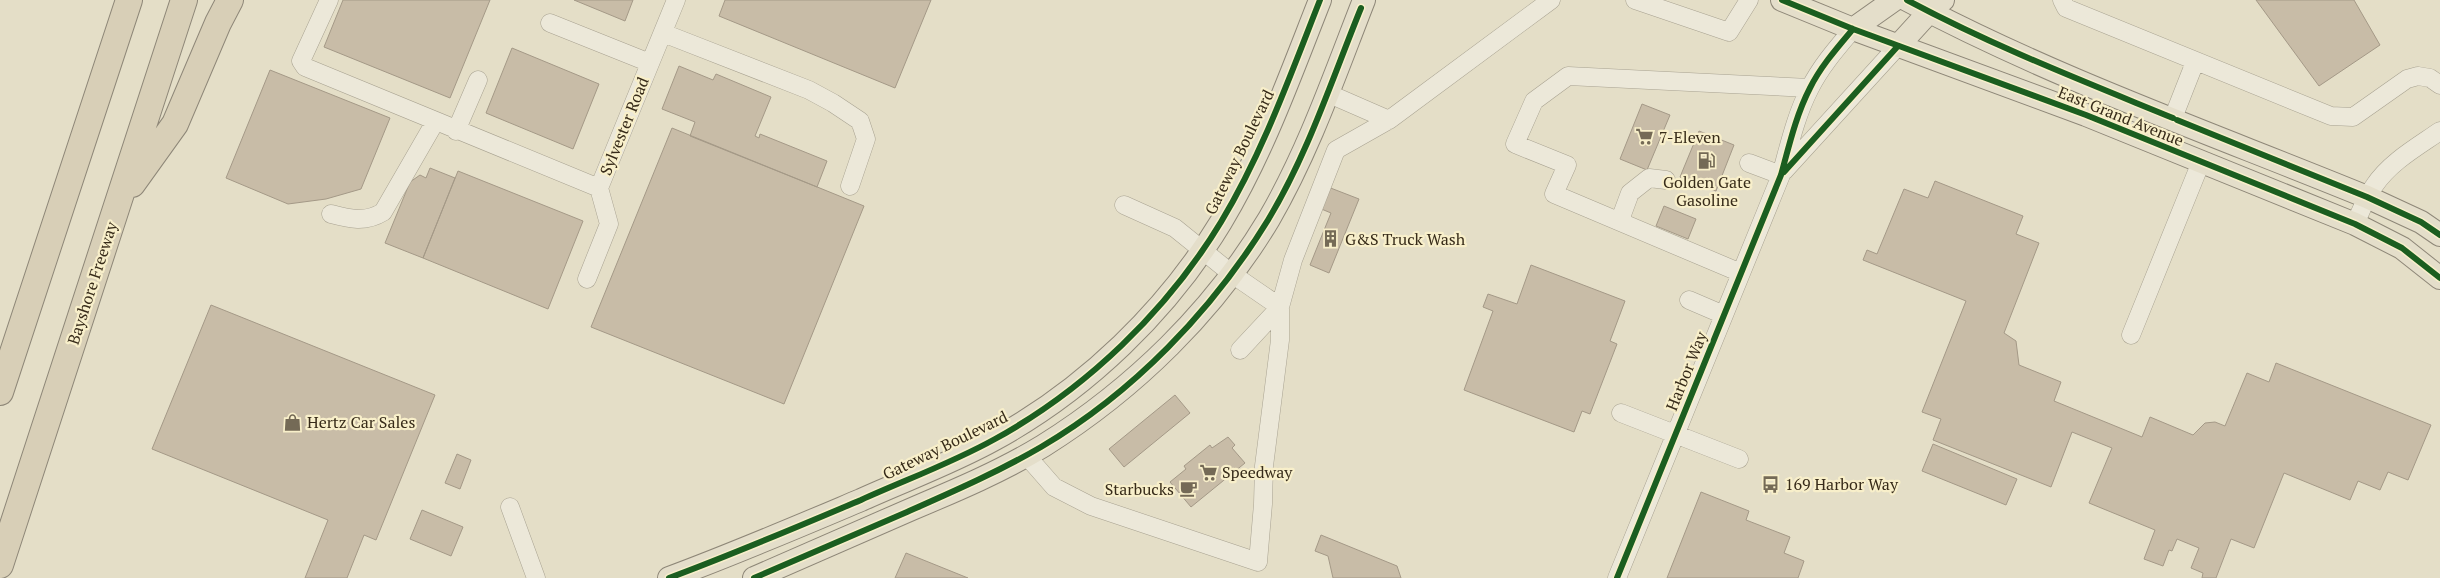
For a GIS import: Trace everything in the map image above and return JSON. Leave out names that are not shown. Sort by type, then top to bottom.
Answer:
[{"type":"highway","points":[[0,392],[129,0]]},
{"type":"highway","points":[[155,132],[184,0]]},
{"type":"highway","points":[[155,132],[174,124],[230,0]]},
{"type":"highway","name":"Bayshore Freeway","points":[[0,565],[117,206],[155,132]]},
{"type":"main road","name":"Gateway Boulevard","points":[[669,578],[757,545],[960,457],[1017,426],[1081,381],[1129,338],[1169,294],[1220,223],[1269,130],[1320,0]]},
{"type":"main road","points":[[754,578],[972,483],[1026,455],[1073,427],[1128,384],[1187,326],[1232,274],[1284,190],[1327,93],[1364,0]]},
{"type":"main road","name":"East Grand Avenue","points":[[1782,0],[1853,29],[2086,116],[2355,224],[2402,248],[2440,278]]},
{"type":"main road","points":[[1853,29],[1894,0]]},
{"type":"main road","name":"East Grand Avenue","points":[[1907,0],[1936,6],[2020,56],[2367,197],[2421,222],[2440,235]]},
{"type":"main road","points":[[1898,46],[1936,6]]},
{"type":"street","name":"Sylvester Road","points":[[329,0],[301,61],[305,66],[456,131],[598,188],[676,0]]},
{"type":"street","points":[[1026,455],[1054,487],[1091,506],[1258,562],[1264,466],[1280,340],[1280,307],[1293,260],[1336,150],[1389,120],[1551,0]]},
{"type":"street","points":[[1635,0],[1729,32],[1749,0]]},
{"type":"street","points":[[2062,0],[2066,8],[2331,116],[2352,117],[2407,79],[2418,76],[2430,78],[2440,85]]},
{"type":"street","points":[[550,23],[650,63]]},
{"type":"street","name":"Harbor Way","points":[[1617,578],[1780,175],[1798,115],[1810,88],[1829,57],[1853,29]]},
{"type":"street","points":[[662,33],[800,86],[833,103],[860,121],[866,139],[850,186]]},
{"type":"street","name":"Harbor Way","points":[[1780,175],[1898,46]]},
{"type":"street","points":[[2173,118],[2195,62]]},
{"type":"street","points":[[1741,272],[1554,194],[1567,165],[1515,144],[1534,101],[1568,76],[1810,88]]},
{"type":"street","points":[[456,131],[478,80]]},
{"type":"street","points":[[1327,93],[1389,120]]},
{"type":"street","points":[[331,214],[355,220],[374,218],[383,212],[430,120]]},
{"type":"street","points":[[2355,224],[2367,197],[2390,166],[2440,131]]},
{"type":"street","points":[[1748,162],[1780,175]]},
{"type":"street","points":[[2131,335],[2201,162]]},
{"type":"street","points":[[1620,220],[1630,193],[1649,178],[1666,180]]},
{"type":"street","points":[[587,279],[609,224],[598,188]]},
{"type":"street","points":[[1124,205],[1175,228],[1232,274],[1280,307]]},
{"type":"street","points":[[1689,300],[1724,315]]},
{"type":"street","points":[[1240,350],[1280,307]]},
{"type":"street","points":[[1621,413],[1739,459]]},
{"type":"street","points":[[510,507],[536,578]]},
{"type":"building","points":[[343,0],[490,0],[450,98],[324,47]]},
{"type":"building","points":[[574,0],[633,0],[625,21]]},
{"type":"building","points":[[725,0],[931,0],[895,88],[719,16]]},
{"type":"building","points":[[2256,0],[2354,0],[2380,45],[2319,86]]},
{"type":"building","points":[[512,48],[599,84],[573,149],[486,113]]},
{"type":"building","points":[[679,66],[713,80],[716,74],[771,97],[755,136],[759,138],[760,134],[827,161],[817,187],[690,136],[695,122],[662,109]]},
{"type":"building","points":[[270,70],[390,118],[361,189],[326,199],[288,204],[226,178]]},
{"type":"building","name":"7-Eleven","points":[[1642,104],[1670,115],[1647,170],[1620,159]]},
{"type":"building","points":[[672,128],[864,206],[784,404],[591,327]]},
{"type":"building","name":"Golden Gate Gasoline","points":[[1699,131],[1734,145],[1716,191],[1680,177]]},
{"type":"building","points":[[430,168],[455,178],[423,258],[385,243],[410,182],[420,175],[426,178]]},
{"type":"building","points":[[458,171],[583,221],[548,309],[423,258]]},
{"type":"building","points":[[1935,181],[2023,216],[2016,234],[2039,243],[2004,333],[2016,341],[2019,365],[2061,382],[2054,401],[2142,437],[2150,417],[2193,435],[2205,423],[2215,422],[2225,426],[2247,373],[2269,382],[2276,363],[2431,425],[2408,480],[2388,472],[2380,490],[2358,481],[2350,500],[2284,473],[2254,548],[2231,539],[2216,578],[2202,578],[2203,573],[2191,568],[2199,548],[2177,539],[2172,551],[2169,550],[2163,566],[2144,559],[2155,530],[2089,503],[2112,448],[2072,432],[2051,487],[1933,440],[1941,419],[1922,412],[1966,301],[1863,260],[1867,250],[1877,254],[1904,189],[1928,198]]},
{"type":"building","name":"G&S Truck Wash","points":[[1328,187],[1359,199],[1329,273],[1310,265],[1331,213],[1319,208]]},
{"type":"building","points":[[1664,206],[1696,219],[1688,239],[1656,226]]},
{"type":"building","points":[[1531,265],[1625,301],[1610,341],[1617,344],[1590,414],[1582,411],[1574,432],[1464,390],[1493,311],[1483,307],[1488,294],[1517,304]]},
{"type":"building","name":"Hertz Car Sales","points":[[211,305],[435,395],[376,540],[364,535],[347,578],[305,578],[328,520],[152,449]]},
{"type":"building","points":[[1175,395],[1190,413],[1124,467],[1109,449]]},
{"type":"building","points":[[1228,437],[1235,445],[1232,448],[1245,463],[1191,507],[1170,482],[1186,469],[1184,466],[1210,445],[1212,448]]},
{"type":"building","points":[[1933,444],[2017,479],[2006,505],[1922,471]]},
{"type":"building","points":[[457,454],[471,460],[460,489],[445,483]]},
{"type":"building","points":[[1701,492],[1749,511],[1746,520],[1790,537],[1784,553],[1804,561],[1798,578],[1667,578]]},
{"type":"building","points":[[422,510],[463,527],[451,556],[410,539]]},
{"type":"building","points":[[1321,535],[1397,566],[1401,578],[1333,578],[1328,556],[1315,551]]},
{"type":"building","points":[[906,553],[968,578],[895,578]]},
{"type":"cycle path","points":[[669,578],[789,530],[962,456],[1029,419],[1061,397],[1092,372],[1150,317],[1200,255],[1221,222],[1263,141],[1320,0]]},
{"type":"cycle path","points":[[1782,0],[1853,29],[2086,115],[2355,224],[2402,248],[2440,278]]},
{"type":"cycle path","points":[[1907,0],[2005,48],[2173,118]]},
{"type":"cycle path","points":[[754,578],[975,481],[1041,447],[1107,402],[1168,347],[1196,318],[1222,286],[1268,220],[1295,169],[1319,116],[1361,8]]},
{"type":"cycle path","points":[[1617,578],[1781,175],[1793,131],[1805,98],[1824,65],[1853,29]]},
{"type":"cycle path","points":[[1784,172],[1898,46]]},
{"type":"cycle path","points":[[2177,120],[2367,197],[2421,222],[2440,235]]},
{"type":"place","name":"7-Eleven","points":[[1645,137]]},
{"type":"place","name":"Golden Gate Gasoline","points":[[1707,161]]},
{"type":"place","name":"G&S Truck Wash","points":[[1331,239]]},
{"type":"place","name":"Hertz Car Sales","points":[[293,422]]},
{"type":"place","name":"Speedway","points":[[1208,472]]},
{"type":"place","name":"169 Harbor Way","points":[[1771,484]]},
{"type":"place","name":"Starbucks","points":[[1188,489]]}]
